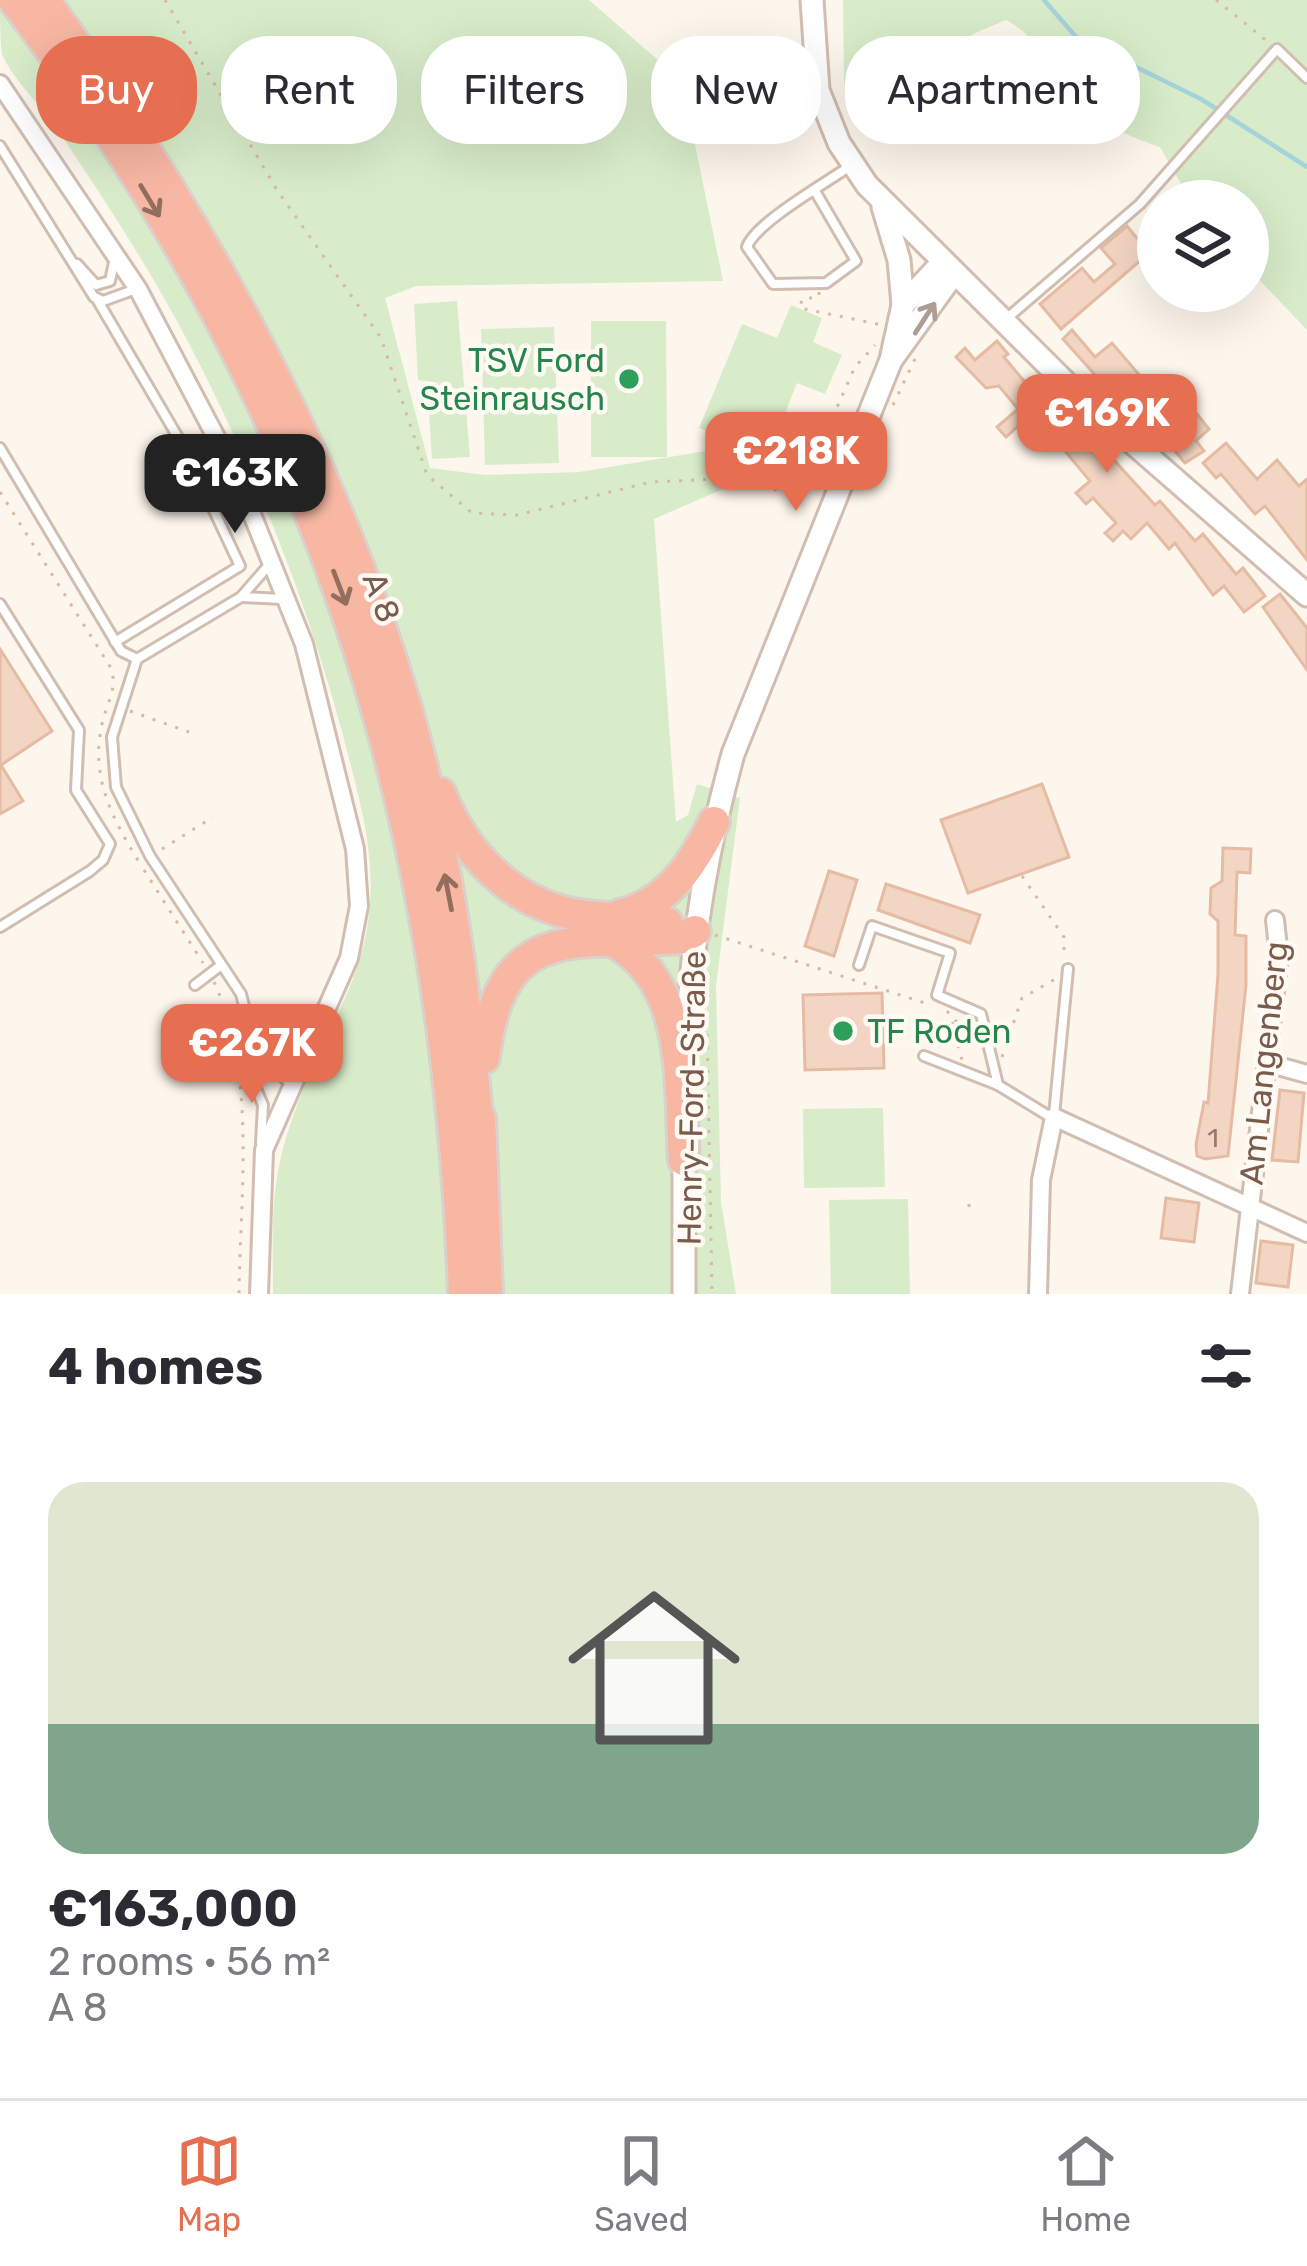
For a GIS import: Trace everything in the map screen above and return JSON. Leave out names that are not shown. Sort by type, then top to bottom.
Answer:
[{"type":"highway","name":"A 8","points":[[14,0],[130,168],[218,314],[291,464],[357,631],[410,822],[431,931],[456,1138],[464,1294]]},
{"type":"highway","name":"A 8","points":[[44,0],[150,154],[268,358],[347,535],[407,713],[455,928],[479,1133],[487,1294]]},
{"type":"highway","points":[[407,713],[449,815],[488,869],[518,892],[610,928],[683,938],[695,932]]},
{"type":"highway","points":[[479,1133],[488,1021],[512,970],[550,944],[610,928],[658,900],[690,867],[714,822]]},
{"type":"highway","points":[[610,928],[641,960],[667,1000],[678,1050],[684,1160]]},
{"type":"street","points":[[812,0],[818,90],[851,164],[881,201],[1188,496],[1307,595]]},
{"type":"street","points":[[0,84],[138,289],[196,395],[274,559],[293,610],[349,820],[359,887],[344,972],[264,1150],[259,1294]]},
{"type":"street","points":[[881,201],[899,260],[903,305]]},
{"type":"street","name":"Henry-Ford-Straße","points":[[891,360],[908,345],[948,268]]},
{"type":"street","name":"Henry-Ford-Straße","points":[[684,1294],[684,1160],[695,932],[714,822],[755,690],[891,360],[893,333],[903,305],[948,268]]},
{"type":"street","name":"Am Langenberg","points":[[1240,1294],[1279,957],[1275,920]]},
{"type":"street","points":[[1268,1063],[1307,1074]]},
{"type":"street","points":[[1038,1294],[1039,1202],[1053,1117],[1307,1233]]},
{"type":"lane","points":[[1004,321],[1140,204],[1277,49],[1307,77]]},
{"type":"lane","points":[[0,146],[76,263],[186,452],[240,566],[116,642]]},
{"type":"lane","points":[[815,191],[856,261],[826,284],[773,284],[747,242],[815,191],[851,164]]},
{"type":"lane","points":[[76,263],[93,284],[102,285],[113,277],[113,249]]},
{"type":"lane","points":[[98,301],[138,289]]},
{"type":"lane","points":[[0,448],[116,642],[137,659]]},
{"type":"lane","points":[[264,1150],[258,1134],[263,1105],[251,1077],[254,1045],[241,994],[127,816],[112,770],[112,737],[137,659],[242,597],[274,559]]},
{"type":"lane","points":[[242,597],[271,595],[293,610]]},
{"type":"lane","points":[[0,604],[79,730],[76,790],[110,844],[104,860],[0,927]]},
{"type":"lane","points":[[859,965],[872,926],[950,953],[937,995],[981,1014],[997,1080]]},
{"type":"lane","points":[[195,985],[220,966]]},
{"type":"lane","points":[[924,1056],[970,1075],[997,1080],[1053,1117],[1069,969]]},
{"type":"lane","points":[[254,1045],[290,1084]]},
{"type":"path","points":[[165,0],[277,190],[381,338],[427,475],[472,513],[517,515],[651,482],[719,479],[774,490],[788,485],[825,434],[856,367],[875,344],[893,333]]},
{"type":"path","points":[[1216,0],[1277,49]]},
{"type":"path","points":[[819,297],[802,298],[800,308],[893,333]]},
{"type":"path","points":[[884,423],[924,344]]},
{"type":"path","points":[[107,704],[189,732]]},
{"type":"path","points":[[140,863],[213,818]]},
{"type":"path","points":[[997,1080],[1022,998],[1052,983],[1063,968],[1064,937],[1022,876]]},
{"type":"path","points":[[695,932],[742,940],[945,1008],[970,1075]]},
{"type":"path","points":[[707,1002],[712,1294]]},
{"type":"path","points":[[952,1021],[992,1058]]},
{"type":"path","points":[[969,1204],[969,1216]]},
{"type":"path","points":[[714,1286],[722,1291]]},
{"type":"green space","points":[[0,0],[589,0],[651,54],[651,144],[695,144],[723,281],[416,286],[385,298],[430,468],[485,475],[579,472],[712,450],[762,472],[654,519],[676,822],[688,815],[697,784],[740,798],[716,985],[721,1202],[736,1294],[273,1294],[274,1203],[283,1149],[363,948],[370,907],[360,803],[309,623],[240,449],[185,336],[67,144],[197,144],[197,36],[36,36],[36,102],[1,49]]},
{"type":"green space","points":[[843,0],[1307,0],[1307,330],[1269,290],[1269,180],[1179,180],[1160,147],[1140,139],[1140,36],[1026,36],[1006,20],[971,36],[845,36],[844,82]]},
{"type":"green space","points":[[457,301],[470,457],[432,459],[427,381],[418,380],[414,304]]},
{"type":"green space","points":[[791,305],[822,318],[813,342],[842,355],[825,394],[797,383],[768,456],[699,428],[742,324],[777,338]]},
{"type":"green space","name":"TSV Ford Steinrausch","points":[[591,321],[666,321],[667,457],[591,457]]},
{"type":"green space","points":[[554,327],[559,463],[485,465],[481,329]]},
{"type":"green space","points":[[883,1108],[885,1187],[804,1188],[803,1109]]},
{"type":"green space","points":[[908,1199],[910,1294],[831,1294],[829,1200]]},
{"type":"building","points":[[1127,226],[1137,238],[1137,263],[1061,329],[1040,304],[1082,268],[1094,282],[1115,264],[1101,248]]},
{"type":"building","points":[[1072,330],[1095,357],[1112,343],[1183,426],[1197,414],[1209,429],[1196,441],[1204,451],[1185,463],[1138,407],[1130,414],[1063,339]]},
{"type":"building","points":[[997,341],[1008,354],[1004,357],[1039,399],[1049,389],[1155,505],[1160,501],[1195,541],[1203,534],[1236,574],[1243,568],[1265,596],[1244,612],[1224,586],[1213,595],[1175,543],[1169,549],[1147,523],[1131,539],[1123,531],[1113,541],[1105,533],[1116,523],[1093,498],[1086,504],[1076,493],[1090,481],[1065,451],[1029,416],[1006,437],[997,427],[1018,409],[999,386],[986,388],[956,357],[965,348],[975,360]]},
{"type":"building","points":[[1226,443],[1257,479],[1277,460],[1299,486],[1307,479],[1307,560],[1265,506],[1255,514],[1221,474],[1216,478],[1203,463]]},
{"type":"building","points":[[1280,594],[1307,628],[1307,670],[1263,607]]},
{"type":"building","points":[[0,649],[52,731],[1,765],[23,801],[0,814]]},
{"type":"building","points":[[1042,784],[1069,857],[968,893],[941,820]]},
{"type":"building","points":[[1223,848],[1251,849],[1250,873],[1237,872],[1235,935],[1246,936],[1246,985],[1228,1156],[1205,1159],[1197,1156],[1196,1144],[1204,1102],[1208,1103],[1218,974],[1218,921],[1210,914],[1211,888],[1222,881]]},
{"type":"building","points":[[829,871],[857,880],[834,956],[805,946]]},
{"type":"building","points":[[886,884],[980,915],[970,943],[878,910]]},
{"type":"building","name":"TF Roden","points":[[882,993],[884,1068],[805,1070],[803,995]]},
{"type":"building","points":[[1280,1090],[1304,1093],[1298,1162],[1272,1160]]},
{"type":"building","points":[[1166,1198],[1199,1203],[1194,1242],[1161,1238]]},
{"type":"building","points":[[1261,1241],[1293,1245],[1288,1287],[1256,1283]]},
{"type":"waterway","points":[[1044,0],[1077,38],[1201,99],[1307,167]]},
{"type":"place","name":"TSV Ford Steinrausch","points":[[629,379]]},
{"type":"place","name":"TF Roden","points":[[843,1031]]}]
